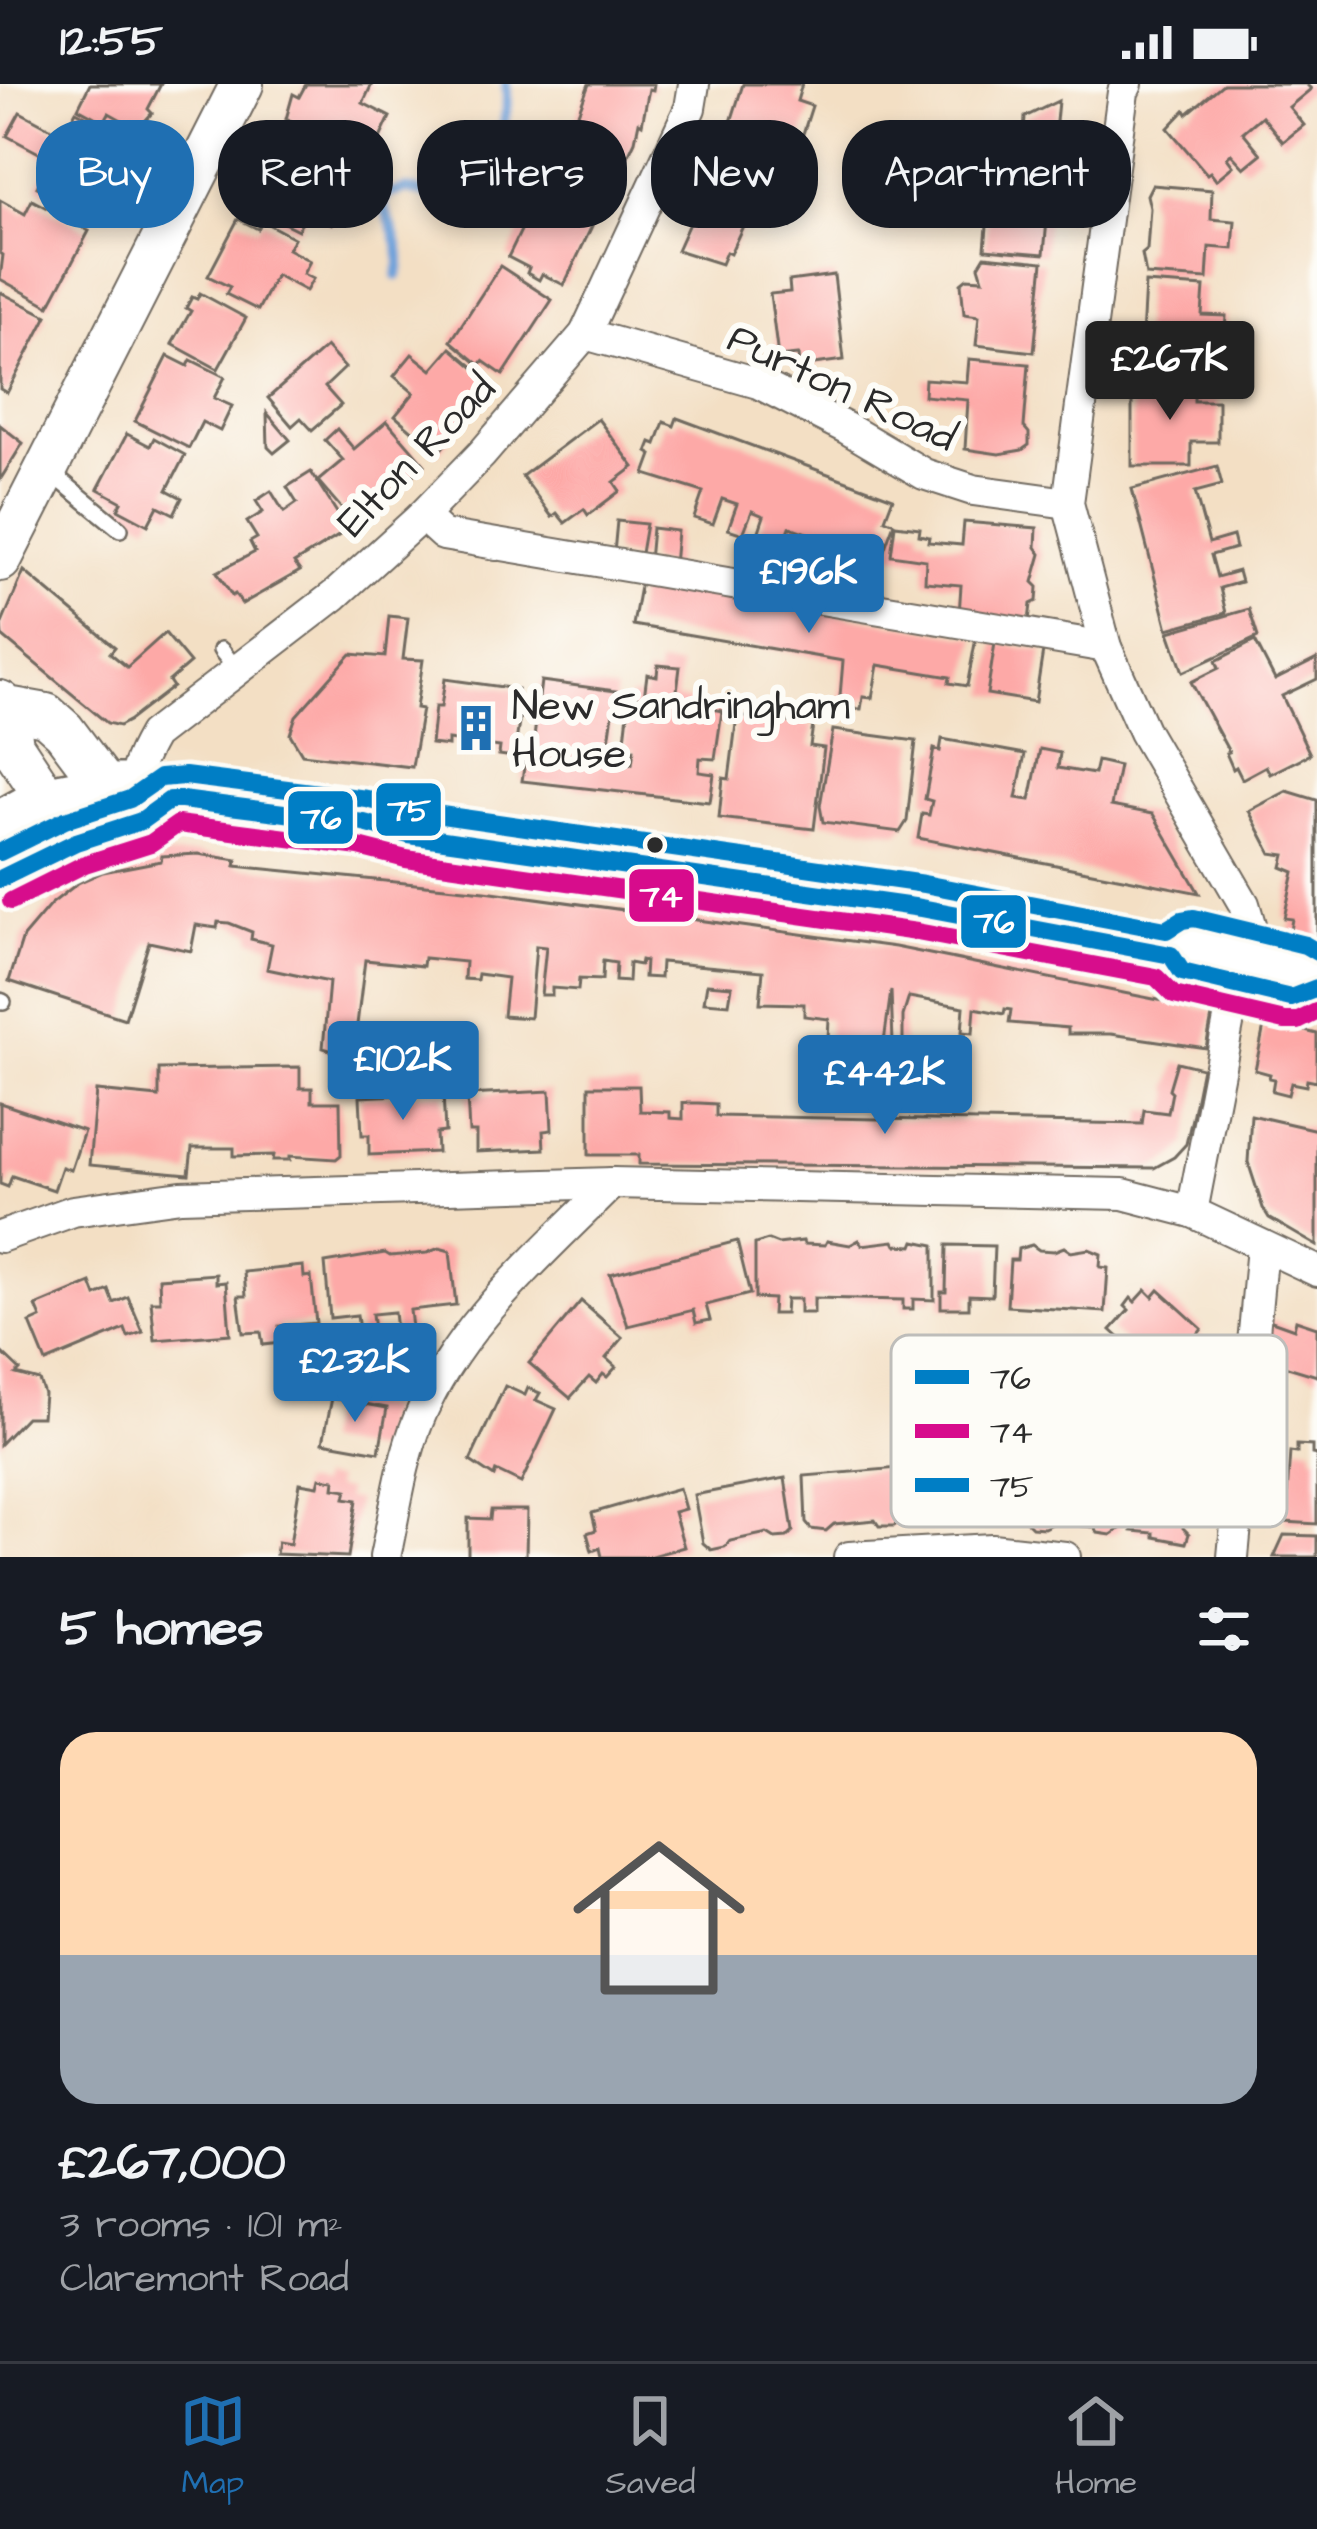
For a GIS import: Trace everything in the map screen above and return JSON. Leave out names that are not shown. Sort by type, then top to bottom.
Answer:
[{"type":"main road","points":[[0,560],[242,84]]},
{"type":"main road","points":[[47,798],[12,746],[3,705],[46,715],[75,743],[123,811]]},
{"type":"main road","points":[[0,824],[47,798],[123,811],[364,823],[409,835],[899,904],[1171,955],[1191,942],[1240,969],[1299,968],[1314,987]]},
{"type":"main road","points":[[0,878],[123,811]]},
{"type":"street","name":"Elton Road","points":[[123,811],[140,756],[153,735],[229,660],[335,595],[422,516],[585,334],[690,108],[694,84]]},
{"type":"street","points":[[1127,84],[1068,502],[1106,646],[1144,733],[1244,904],[1254,938],[1240,969],[1192,1212]]},
{"type":"street","name":"Purton Road","points":[[585,334],[758,383],[924,474],[974,490],[1068,502]]},
{"type":"street","points":[[422,516],[443,535],[1106,646]]},
{"type":"street","points":[[385,1557],[418,1420],[456,1352],[497,1301],[612,1183]]},
{"type":"street","points":[[0,1237],[73,1211],[181,1196],[612,1183],[1123,1195],[1192,1212],[1317,1271]]},
{"type":"street","points":[[1254,1335],[1262,1247]]},
{"type":"street","points":[[1233,1557],[1236,1527]]},
{"type":"street","points":[[848,1557],[992,1549],[1065,1557]]},
{"type":"lane","points":[[46,469],[120,529]]},
{"type":"building","points":[[90,84],[161,84],[146,120],[122,120],[109,113],[100,120],[78,108]]},
{"type":"building","points":[[306,84],[372,84],[363,103],[390,117],[286,119],[293,94],[299,97]]},
{"type":"building","points":[[589,84],[654,84],[627,158],[627,120],[575,120]]},
{"type":"building","points":[[743,84],[802,84],[797,101],[812,106],[807,120],[732,120]]},
{"type":"building","points":[[1223,84],[1306,84],[1311,89],[1289,107],[1304,125],[1283,142],[1262,116],[1243,132],[1261,154],[1244,168],[1231,154],[1227,158],[1233,166],[1216,180],[1168,128]]},
{"type":"building","points":[[1058,101],[1056,120],[1025,117]]},
{"type":"building","points":[[76,111],[93,120],[71,120]]},
{"type":"building","points":[[20,112],[36,121],[36,151],[7,136]]},
{"type":"building","points":[[1152,185],[1212,190],[1211,219],[1235,221],[1233,249],[1209,247],[1207,279],[1146,275],[1142,254],[1147,250],[1147,195]]},
{"type":"building","points":[[0,200],[25,214],[32,200],[36,202],[36,228],[89,231],[49,306],[0,279]]},
{"type":"building","points":[[233,228],[275,228],[294,238],[288,249],[310,261],[303,274],[313,279],[306,291],[276,275],[258,310],[226,294],[230,287],[208,276]]},
{"type":"building","points":[[522,228],[591,228],[564,285],[542,274],[539,280],[527,273],[529,268],[508,257]]},
{"type":"building","points":[[687,228],[742,228],[721,264],[677,250]]},
{"type":"building","points":[[987,228],[1046,228],[1044,254],[985,249]]},
{"type":"building","points":[[985,256],[1043,262],[1034,352],[976,345],[979,316],[964,314],[961,283],[967,278],[983,279],[979,266]]},
{"type":"building","points":[[500,266],[552,300],[503,375],[483,361],[480,365],[451,341]]},
{"type":"building","points":[[834,275],[844,360],[799,366],[798,355],[778,357],[770,294],[790,292],[789,281]]},
{"type":"building","points":[[1145,283],[1204,287],[1202,315],[1226,316],[1224,345],[1202,344],[1200,375],[1140,372]]},
{"type":"building","points":[[0,292],[47,316],[7,393],[0,389]]},
{"type":"building","points":[[200,293],[246,318],[218,369],[172,344],[191,311],[186,308],[192,297],[197,299]]},
{"type":"building","points":[[326,347],[345,368],[325,387],[341,405],[312,430],[301,418],[292,426],[268,398]]},
{"type":"building","points":[[451,348],[495,385],[438,453],[395,416],[414,393],[394,376],[412,354],[432,370]]},
{"type":"building","points":[[168,356],[188,366],[191,360],[225,377],[214,398],[232,406],[220,431],[202,422],[189,448],[135,421]]},
{"type":"building","points":[[969,359],[1029,364],[1024,427],[1029,445],[1022,450],[999,454],[965,449],[968,400],[924,396],[925,379],[967,382]]},
{"type":"building","points":[[1132,382],[1194,382],[1194,401],[1218,401],[1218,442],[1191,442],[1191,466],[1132,466]]},
{"type":"building","points":[[267,413],[290,440],[274,453],[268,447]]},
{"type":"building","points":[[677,418],[893,498],[885,519],[894,523],[880,561],[826,541],[821,556],[806,550],[812,535],[790,527],[783,546],[757,537],[764,516],[752,511],[743,534],[728,529],[737,504],[722,499],[713,524],[694,518],[703,492],[645,474],[651,442],[656,444],[664,422],[674,426]]},
{"type":"building","points":[[598,419],[634,467],[614,482],[620,491],[588,515],[584,509],[565,523],[557,513],[552,517],[522,476]]},
{"type":"building","points":[[387,421],[425,465],[355,524],[318,481],[343,460],[325,440],[337,429],[354,449]]},
{"type":"building","points":[[0,425],[23,443],[0,480]]},
{"type":"building","points":[[127,434],[150,446],[154,438],[185,455],[167,490],[182,498],[174,514],[158,506],[148,525],[118,509],[122,502],[98,489]]},
{"type":"building","points":[[1217,466],[1222,485],[1195,492],[1209,543],[1233,536],[1236,548],[1211,555],[1217,577],[1238,571],[1241,582],[1220,588],[1226,613],[1168,629],[1132,489]]},
{"type":"building","points":[[311,472],[348,530],[294,563],[300,571],[242,604],[217,572],[255,552],[250,542],[257,538],[247,522],[263,512],[256,501],[271,491],[284,512],[297,503],[287,487]]},
{"type":"building","points":[[617,521],[646,524],[640,559],[614,553]]},
{"type":"building","points":[[964,522],[1037,528],[1036,547],[1041,554],[1033,582],[1038,587],[1037,601],[1031,604],[1029,621],[959,615],[961,585],[925,582],[926,560],[891,555],[895,525],[920,528],[919,535],[929,537],[928,542],[962,545]]},
{"type":"building","points":[[652,528],[677,531],[674,566],[649,561]]},
{"type":"building","points":[[24,571],[115,647],[110,653],[127,667],[165,633],[190,663],[169,681],[173,687],[130,720],[119,726],[107,723],[2,636],[1,626]]},
{"type":"building","points":[[641,581],[976,638],[967,686],[949,683],[950,677],[878,665],[872,698],[863,697],[861,709],[839,708],[843,661],[633,625]]},
{"type":"building","points":[[1249,609],[1258,637],[1183,672],[1169,632]]},
{"type":"building","points":[[389,616],[408,618],[403,659],[423,660],[416,708],[422,709],[412,767],[302,754],[290,734],[296,716],[351,654],[385,657]]},
{"type":"building","points":[[1255,641],[1275,680],[1317,659],[1317,679],[1282,696],[1310,754],[1270,774],[1266,766],[1242,779],[1191,682],[1219,668],[1216,661]]},
{"type":"building","points":[[995,643],[1043,651],[1035,702],[987,694]]},
{"type":"building","points":[[658,665],[680,667],[676,699],[712,704],[712,709],[722,711],[715,759],[700,758],[699,772],[714,774],[710,802],[522,781],[526,753],[532,754],[541,681],[616,691],[607,756],[632,764],[634,749],[624,748],[630,696],[644,698],[647,674],[657,676]]},
{"type":"building","name":"New Sandringham House","points":[[445,679],[517,689],[513,714],[520,715],[514,757],[499,755],[500,747],[448,740],[448,746],[431,744],[435,707],[441,707]]},
{"type":"building","points":[[737,716],[813,725],[810,746],[824,748],[814,829],[719,818]]},
{"type":"building","points":[[833,730],[916,741],[907,821],[900,832],[823,822],[820,806]]},
{"type":"building","points":[[942,739],[1025,754],[1016,798],[1030,800],[1040,749],[1060,753],[1058,768],[1094,774],[1097,761],[1119,766],[1111,806],[1153,814],[1199,893],[918,838],[922,814],[929,815],[932,801],[925,799],[934,749],[940,751]]},
{"type":"building","points":[[1287,791],[1317,800],[1317,942],[1289,936],[1292,919],[1284,918],[1294,872],[1282,867],[1285,855],[1271,853],[1249,811]]},
{"type":"building","points":[[198,854],[237,860],[235,866],[485,891],[895,947],[1213,1011],[1206,1048],[1009,1023],[1011,1010],[1005,1009],[1004,1014],[975,1008],[973,1033],[962,1032],[964,1007],[909,997],[903,1042],[893,1042],[891,991],[884,1042],[828,1038],[829,1019],[804,1016],[804,1004],[760,1003],[763,971],[661,962],[660,978],[644,977],[645,961],[641,960],[640,965],[629,963],[628,982],[615,981],[616,963],[603,961],[602,980],[579,979],[578,990],[552,988],[552,995],[541,995],[546,947],[536,946],[530,1018],[503,1016],[507,978],[478,974],[477,980],[464,979],[465,962],[424,958],[423,966],[365,960],[353,1057],[323,1048],[329,982],[267,969],[272,944],[251,939],[252,932],[229,923],[218,922],[217,928],[196,925],[191,951],[149,942],[125,1019],[9,981],[23,937],[51,904],[78,883],[103,872],[161,861],[162,856]]},
{"type":"building","points":[[707,984],[732,986],[729,1004],[704,1002]]},
{"type":"building","points":[[1265,1021],[1317,1034],[1317,1082],[1291,1083],[1288,1095],[1272,1091],[1270,1074],[1255,1070]]},
{"type":"building","points":[[1177,1062],[1202,1068],[1192,1118],[1186,1144],[1154,1168],[639,1164],[639,1155],[589,1155],[589,1086],[639,1086],[640,1111],[670,1112],[670,1118],[683,1119],[683,1103],[699,1103],[716,1104],[716,1116],[1142,1124],[1144,1110],[1168,1113]]},
{"type":"building","points":[[300,1067],[300,1088],[312,1088],[312,1102],[340,1102],[341,1155],[336,1159],[290,1156],[290,1160],[273,1160],[274,1155],[234,1156],[234,1148],[192,1148],[189,1174],[89,1165],[96,1091],[159,1097],[159,1069]]},
{"type":"building","points":[[550,1091],[552,1130],[543,1131],[544,1149],[476,1152],[476,1132],[469,1132],[467,1095]]},
{"type":"building","points":[[443,1093],[445,1132],[436,1133],[437,1152],[369,1155],[369,1135],[362,1135],[360,1097]]},
{"type":"building","points":[[0,1103],[84,1131],[71,1170],[62,1167],[54,1190],[12,1176],[8,1187],[0,1184]]},
{"type":"building","points":[[1251,1115],[1317,1130],[1317,1246],[1269,1218],[1263,1208],[1248,1162]]},
{"type":"building","points":[[768,1240],[778,1244],[825,1245],[827,1241],[850,1245],[859,1240],[862,1245],[894,1241],[913,1246],[915,1241],[934,1245],[934,1300],[913,1299],[913,1309],[903,1309],[903,1300],[814,1298],[814,1313],[800,1313],[800,1299],[786,1299],[785,1314],[772,1314],[773,1299],[755,1298],[755,1244]]},
{"type":"building","points":[[737,1241],[750,1294],[706,1305],[710,1320],[696,1323],[693,1310],[628,1326],[610,1274]]},
{"type":"building","points":[[947,1245],[994,1246],[992,1296],[969,1295],[969,1308],[941,1308]]},
{"type":"building","points":[[1032,1245],[1039,1250],[1064,1247],[1071,1252],[1089,1249],[1101,1254],[1100,1267],[1108,1268],[1105,1312],[1007,1306],[1010,1260],[1017,1260],[1018,1249]]},
{"type":"building","points":[[439,1248],[450,1251],[456,1305],[410,1310],[412,1329],[396,1331],[394,1312],[372,1314],[375,1338],[360,1339],[357,1315],[330,1318],[325,1263]]},
{"type":"building","points":[[303,1266],[304,1277],[311,1276],[316,1323],[279,1326],[281,1343],[263,1345],[261,1332],[243,1333],[238,1296],[246,1296],[244,1272]]},
{"type":"building","points":[[216,1274],[216,1283],[226,1282],[230,1334],[155,1340],[151,1301],[160,1301],[159,1278]]},
{"type":"building","points":[[91,1283],[96,1296],[109,1290],[114,1303],[128,1297],[143,1332],[128,1337],[125,1329],[46,1362],[30,1323],[41,1318],[36,1306]]},
{"type":"building","points":[[1146,1290],[1153,1297],[1159,1290],[1202,1329],[1199,1335],[1116,1335],[1111,1330],[1129,1310],[1125,1306],[1131,1298],[1135,1302]]},
{"type":"building","points":[[581,1301],[623,1338],[606,1358],[616,1367],[596,1383],[589,1377],[570,1398],[529,1363]]},
{"type":"building","points":[[1269,1320],[1294,1329],[1296,1320],[1317,1327],[1317,1376],[1287,1367],[1287,1335],[1268,1335]]},
{"type":"building","points":[[0,1351],[20,1370],[16,1374],[39,1380],[44,1394],[42,1417],[26,1417],[0,1444]]},
{"type":"building","points":[[505,1386],[525,1395],[528,1388],[540,1393],[536,1400],[556,1409],[521,1483],[496,1471],[494,1477],[470,1461]]},
{"type":"building","points":[[332,1398],[387,1408],[379,1452],[323,1442]]},
{"type":"building","points":[[1297,1445],[1312,1446],[1312,1454],[1317,1455],[1317,1524],[1287,1522],[1290,1452],[1297,1453]]},
{"type":"building","points":[[891,1469],[891,1526],[879,1526],[875,1520],[834,1524],[826,1531],[811,1529],[806,1523],[804,1476]]},
{"type":"building","points":[[320,1478],[335,1480],[334,1488],[347,1490],[345,1498],[357,1500],[348,1557],[276,1554],[278,1542],[290,1544],[300,1483],[318,1486]]},
{"type":"building","points":[[785,1478],[793,1531],[787,1537],[767,1533],[711,1550],[703,1543],[694,1495]]},
{"type":"building","points":[[679,1488],[685,1509],[674,1512],[684,1547],[648,1557],[602,1557],[600,1548],[592,1551],[587,1533],[596,1530],[592,1513]]},
{"type":"building","points":[[491,1510],[527,1510],[526,1557],[468,1557],[468,1518],[490,1519]]},
{"type":"building","points":[[1094,1527],[1120,1527],[1111,1535],[1098,1533]]},
{"type":"building","points":[[1132,1527],[1183,1527],[1189,1534],[1186,1543],[1132,1531]]},
{"type":"building","points":[[1284,1535],[1317,1536],[1317,1557],[1274,1557]]},
{"type":"waterway","points":[[397,276],[399,249],[383,204],[386,195],[406,189],[470,200],[498,145],[506,113],[506,84]]},
{"type":"transit line","name":"75","points":[[0,852],[65,820],[130,799],[160,778],[185,776],[924,884],[1166,930],[1194,918],[1317,952]]},
{"type":"transit line","name":"76","points":[[0,879],[76,842],[141,821],[170,800],[182,800],[921,908],[1171,955],[1182,972],[1291,998],[1317,988]]},
{"type":"transit line","name":"74","points":[[11,901],[85,864],[151,843],[178,824],[917,932],[1156,977],[1174,995],[1285,1021],[1298,1021],[1316,1012]]},
{"type":"place","name":"New Sandringham House","points":[[476,728]]}]
